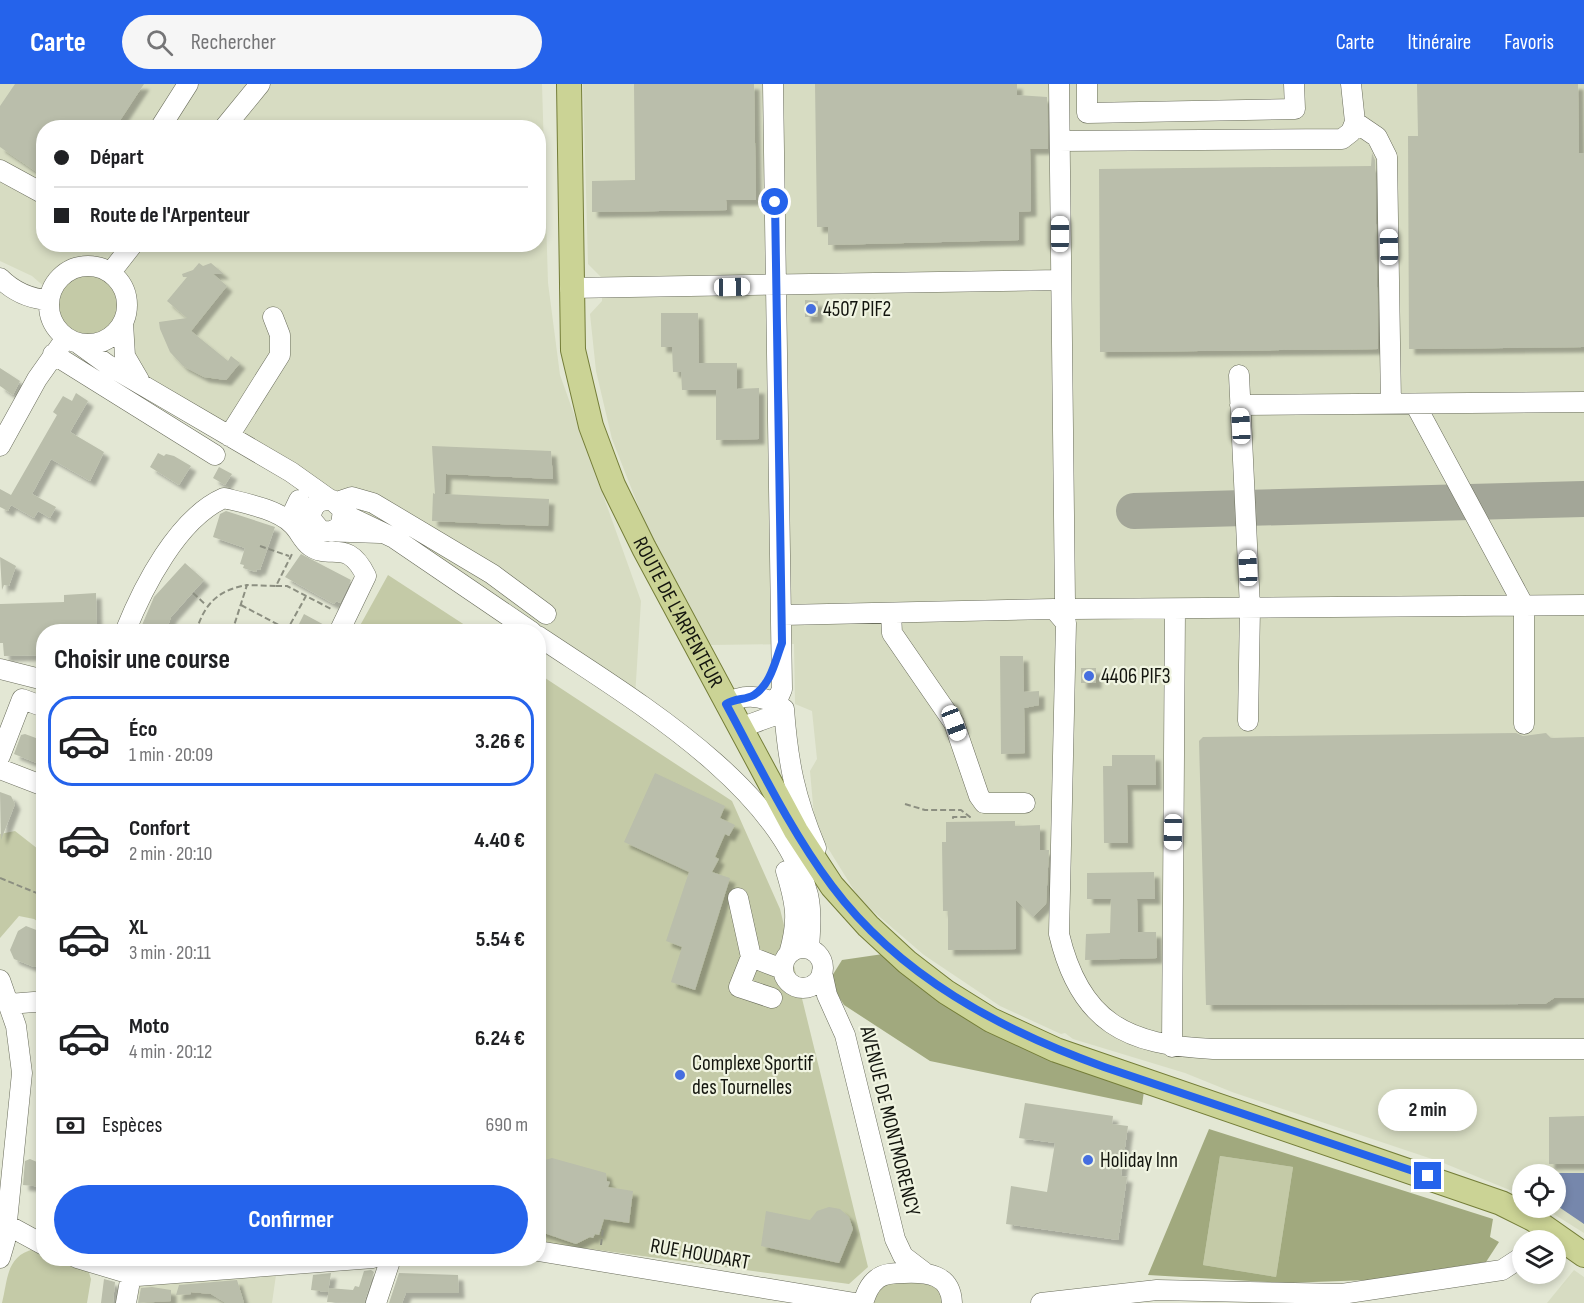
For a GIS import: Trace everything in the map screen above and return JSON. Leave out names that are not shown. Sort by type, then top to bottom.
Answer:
[{"type":"main road","name":"ROUTE DE L'ARPENTEUR","points":[[569,84],[570,288],[573,350],[591,426],[629,516],[726,704],[796,831],[832,886],[868,926],[907,962],[946,992],[991,1020],[1056,1050],[1450,1183],[1501,1203],[1541,1230]]},
{"type":"main road","name":"ROUTE DE L'ARPENTEUR","points":[[1566,1245],[1584,1255]]},
{"type":"street","points":[[165,120],[189,84]]},
{"type":"street","points":[[231,120],[260,84]]},
{"type":"street","points":[[740,728],[770,717],[782,689],[783,615],[773,84]]},
{"type":"street","points":[[1059,84],[1065,602],[1071,609],[1584,605]]},
{"type":"street","points":[[1087,84],[1087,112],[1295,109],[1294,84]]},
{"type":"street","points":[[1060,141],[1342,139],[1351,132],[1355,123],[1351,84]]},
{"type":"street","points":[[1355,123],[1377,137],[1388,157],[1391,404]]},
{"type":"street","points":[[0,170],[36,190]]},
{"type":"street","points":[[111,272],[127,252]]},
{"type":"street","points":[[0,446],[53,354],[73,341],[93,344],[106,340],[117,332],[123,323],[128,308],[126,294],[120,282],[111,272],[98,266],[85,265],[72,269],[61,276],[52,287],[49,300],[52,322],[73,341],[108,365],[141,382],[282,468],[336,504],[378,536],[519,624]]},
{"type":"street","points":[[0,278],[15,290],[37,299],[49,300]]},
{"type":"street","points":[[570,288],[1060,280]]},
{"type":"street","points":[[229,436],[279,355],[280,335],[273,317]]},
{"type":"street","points":[[123,323],[125,356],[141,382]]},
{"type":"street","points":[[53,354],[215,454]]},
{"type":"street","points":[[1239,375],[1250,608],[1248,721]]},
{"type":"street","points":[[1240,405],[1584,402]]},
{"type":"street","points":[[1415,404],[1524,606],[1524,724]]},
{"type":"street","points":[[282,468],[312,522],[321,531],[378,536]]},
{"type":"street","points":[[234,490],[261,498],[311,547],[342,551],[371,568],[375,577],[363,605]]},
{"type":"street","points":[[312,522],[312,508],[321,500],[336,504],[352,497],[373,503],[492,574],[546,614]]},
{"type":"street","points":[[128,624],[140,594],[163,556],[208,504],[224,498],[284,519]]},
{"type":"street","points":[[284,519],[299,500]]},
{"type":"street","points":[[332,532],[341,525],[336,504]]},
{"type":"street","points":[[342,551],[348,544],[378,536]]},
{"type":"street","points":[[343,624],[366,576],[359,563]]},
{"type":"street","points":[[783,615],[1054,609],[1066,623],[1059,934],[1067,967],[1086,998],[1108,1022],[1131,1035],[1172,1047],[1584,1049]]},
{"type":"street","points":[[1172,1047],[1175,609]]},
{"type":"street","points":[[891,613],[892,633],[954,723],[979,796],[984,803],[1025,803]]},
{"type":"street","points":[[546,641],[676,729],[714,762],[765,813],[793,859],[807,893],[811,912],[809,949]]},
{"type":"street","points":[[753,696],[768,681],[782,643]]},
{"type":"street","points":[[0,669],[36,678]]},
{"type":"street","points":[[726,704],[734,699],[753,696],[784,709],[787,750],[798,805],[832,886]]},
{"type":"street","points":[[0,756],[22,699],[36,704]]},
{"type":"street","points":[[714,762],[761,819],[783,861],[796,909],[797,927],[786,960],[786,978],[796,987],[806,988],[814,985],[822,972],[820,958],[809,949],[797,949],[786,960],[777,966],[751,957]]},
{"type":"street","points":[[0,769],[36,783]]},
{"type":"street","points":[[738,898],[751,957],[739,987],[772,998]]},
{"type":"street","name":"AVENUE DE MONTMORENCY","points":[[822,972],[827,995],[845,1035],[896,1239],[903,1256],[924,1272],[943,1280],[949,1287],[952,1303]]},
{"type":"street","points":[[0,980],[19,1038],[22,1073],[2,1222],[4,1241],[0,1258]]},
{"type":"street","name":"AVENUE DE MONTMORENCY","points":[[796,987],[837,1016]]},
{"type":"street","points":[[9,1004],[36,1002]]},
{"type":"street","points":[[2,1222],[36,1241]]},
{"type":"street","name":"AVENUE DE MONTMORENCY","points":[[863,1303],[870,1286],[882,1276],[889,1264],[896,1239]]},
{"type":"street","name":"RUE HOUDART","points":[[546,1252],[855,1303]]},
{"type":"street","points":[[1041,1303],[1157,1290],[1342,1294],[1502,1270],[1512,1264]]},
{"type":"street","points":[[102,1266],[131,1275],[202,1266]]},
{"type":"street","points":[[376,1303],[388,1266]]},
{"type":"street","points":[[882,1276],[924,1272]]},
{"type":"street","points":[[126,1303],[131,1275]]},
{"type":"path","points":[[260,546],[290,556]]},
{"type":"path","points":[[276,586],[296,548]]},
{"type":"path","points":[[283,570],[288,572]]},
{"type":"path","points":[[199,624],[207,606],[219,594],[247,585],[287,586],[306,596],[343,624]]},
{"type":"path","points":[[235,624],[247,585]]},
{"type":"path","points":[[193,593],[207,606]]},
{"type":"path","points":[[290,624],[306,596]]},
{"type":"path","points":[[241,604],[276,624]]},
{"type":"path","points":[[905,804],[925,810],[961,810],[970,818],[953,818],[953,822]]},
{"type":"path","points":[[0,878],[36,893]]},
{"type":"path","points":[[601,1245],[603,1228]]},
{"type":"shaded area","points":[[0,84],[542,84],[543,120],[36,120],[36,252],[546,252],[546,217],[548,283],[560,375],[641,601],[635,697],[546,639],[546,624],[524,624],[151,379],[32,276],[0,261]]},
{"type":"shaded area","points":[[583,84],[1584,84],[1584,1233],[1560,1218],[1566,1218],[1566,1164],[1512,1164],[1512,1191],[1441,1162],[1232,1092],[1185,1073],[1073,1039],[1065,1033],[1061,1034],[1000,1006],[924,955],[860,900],[815,827],[810,771],[817,759],[812,711],[795,704],[794,644],[709,645],[643,518],[612,439],[596,371],[590,314],[602,301],[602,278],[588,264]]},
{"type":"shaded area","points":[[83,275],[95,275],[106,280],[114,288],[119,305],[117,317],[106,330],[95,335],[83,335],[72,330],[64,322],[59,311],[59,299],[64,288],[72,280]]},
{"type":"shaded area","points":[[388,575],[463,624],[361,624]]},
{"type":"shaded area","name":"Complexe Sportif des Tournelles","points":[[546,679],[732,801],[780,909],[868,1267],[849,1284],[546,1243]]},
{"type":"shaded area","points":[[15,831],[36,847],[36,920],[19,916],[0,938],[0,834]]},
{"type":"shaded area","points":[[1220,1156],[1293,1167],[1276,1277],[1203,1265]]},
{"type":"shaded area","points":[[36,1250],[36,1266],[77,1266],[88,1270],[91,1279],[87,1303],[2,1303],[7,1277],[13,1263],[25,1252]]},
{"type":"shaded area","points":[[1574,1270],[1584,1277],[1584,1303],[1547,1303],[1563,1284],[1566,1284],[1566,1280]]},
{"type":"shaded area","points":[[276,1275],[272,1303],[138,1303],[137,1284]]},
{"type":"shaded area","points":[[885,1281],[936,1284],[945,1303],[869,1303]]},
{"type":"green space","points":[[890,953],[932,997],[959,1005],[988,1020],[1005,1040],[1027,1044],[1144,1091],[1142,1105],[930,1061],[844,1005],[834,989],[832,976],[842,960]]},
{"type":"green space","points":[[1209,1129],[1493,1219],[1490,1237],[1499,1242],[1486,1262],[1369,1280],[1285,1283],[1148,1275]],"holes":[[[1220,1156],[1293,1167],[1276,1277],[1203,1265]]]},
{"type":"water","points":[[1566,1173],[1584,1173],[1584,1224],[1566,1212]]},
{"type":"building","points":[[15,84],[144,84],[120,120],[36,120],[36,172],[0,147],[0,106]]},
{"type":"building","points":[[634,84],[754,84],[756,200],[726,200],[727,210],[592,212],[592,181],[635,180]]},
{"type":"building","points":[[815,84],[1017,84],[1017,95],[1047,97],[1048,149],[1030,149],[1031,211],[1019,212],[1019,240],[828,245],[828,227],[817,227]]},
{"type":"building","points":[[1417,84],[1578,84],[1579,153],[1584,153],[1584,347],[1409,349],[1408,136],[1418,136]]},
{"type":"building","points":[[1372,153],[1375,160],[1378,349],[1100,352],[1099,169],[1371,166]]},
{"type":"building","points":[[199,263],[203,266],[211,263],[224,274],[213,274],[227,286],[191,331],[228,361],[231,356],[240,363],[226,380],[204,377],[183,366],[170,352],[160,329],[159,322],[187,318],[167,301],[187,277],[183,277],[182,274],[193,270]]},
{"type":"building","name":"4507 PIF2","points":[[805,300],[818,301],[817,317],[805,317]]},
{"type":"building","points":[[661,313],[698,313],[699,363],[737,363],[737,389],[759,388],[759,439],[716,440],[716,390],[682,390],[681,372],[673,372],[672,347],[661,347]]},
{"type":"building","points":[[0,368],[20,381],[13,395],[0,386]]},
{"type":"building","points":[[76,393],[88,401],[70,432],[104,452],[90,481],[51,459],[32,494],[56,507],[50,518],[38,511],[34,518],[11,505],[8,511],[0,507],[0,489],[11,495],[57,415],[53,412],[63,396],[72,401]]},
{"type":"building","points":[[432,446],[551,451],[553,479],[446,474],[445,494],[549,499],[548,526],[432,521],[433,493],[435,494]]},
{"type":"building","points":[[158,453],[164,456],[166,454],[174,456],[191,466],[179,485],[150,467]]},
{"type":"building","points":[[219,467],[232,474],[225,485],[213,478]]},
{"type":"building","points":[[226,511],[275,527],[260,570],[257,569],[256,572],[243,568],[244,565],[240,564],[245,548],[213,537],[220,514]]},
{"type":"building","points":[[301,554],[351,580],[340,603],[336,601],[334,604],[285,577]]},
{"type":"building","points":[[0,557],[16,566],[9,586],[4,585],[2,590]]},
{"type":"building","points":[[185,563],[204,580],[171,617],[169,624],[142,624],[154,597]]},
{"type":"building","points":[[96,593],[97,624],[36,624],[36,655],[4,656],[3,643],[0,643],[0,604],[64,602],[64,595]]},
{"type":"building","points":[[304,614],[322,624],[299,624]]},
{"type":"building","points":[[1000,656],[1023,656],[1024,692],[1039,691],[1039,705],[1024,708],[1025,753],[1001,754]]},
{"type":"building","name":"4406 PIF3","points":[[1081,668],[1096,668],[1096,683],[1081,683]]},
{"type":"building","points":[[1516,733],[1523,736],[1546,733],[1551,738],[1584,737],[1584,998],[1554,998],[1545,1004],[1206,1005],[1199,741],[1203,737]]},
{"type":"building","points":[[21,735],[36,738],[36,763],[14,754]]},
{"type":"building","points":[[1112,755],[1155,755],[1156,785],[1127,785],[1128,843],[1104,843],[1103,766],[1112,766]]},
{"type":"building","points":[[655,773],[725,806],[720,818],[735,825],[729,836],[725,834],[715,857],[719,859],[712,872],[730,878],[695,990],[671,982],[682,947],[666,941],[689,872],[624,842]]},
{"type":"building","points":[[0,792],[11,796],[15,804],[1,840]]},
{"type":"building","points":[[1015,821],[1015,826],[1040,825],[1040,850],[1049,850],[1046,904],[1033,917],[1016,900],[1016,949],[948,950],[948,911],[943,911],[942,842],[946,842],[946,822]]},
{"type":"building","points":[[1154,872],[1155,899],[1137,899],[1138,932],[1156,932],[1157,958],[1085,960],[1086,934],[1110,933],[1111,899],[1087,899],[1087,873]]},
{"type":"building","points":[[26,926],[36,930],[36,966],[14,959],[10,950],[18,931]]},
{"type":"building","name":"Holiday Inn","points":[[1025,1103],[1113,1116],[1112,1124],[1128,1126],[1121,1176],[1127,1177],[1118,1240],[1006,1224],[1011,1186],[1047,1192],[1055,1143],[1019,1138]]},
{"type":"building","points":[[1584,1116],[1584,1164],[1549,1164],[1549,1117]]},
{"type":"building","points":[[552,1158],[606,1173],[607,1181],[610,1182],[608,1187],[633,1191],[629,1223],[604,1219],[599,1235],[595,1234],[593,1238],[590,1237],[576,1244],[546,1234],[546,1160]]},
{"type":"building","points":[[30,1159],[36,1162],[36,1186],[23,1185],[25,1161]]},
{"type":"building","points":[[829,1207],[840,1209],[849,1217],[853,1229],[839,1263],[761,1246],[766,1211],[810,1220],[817,1211]]},
{"type":"building","points":[[364,1271],[374,1272],[364,1303],[327,1302],[329,1288],[353,1290],[355,1286],[359,1287]]},
{"type":"building","points":[[331,1273],[328,1292],[311,1290],[313,1275]]},
{"type":"building","points":[[399,1273],[458,1275],[459,1293],[406,1293],[402,1303],[389,1303]]},
{"type":"building","points":[[104,1279],[115,1282],[113,1303],[101,1303]]},
{"type":"building","points":[[237,1280],[244,1303],[226,1303],[211,1294],[191,1292],[191,1294],[176,1295],[179,1285]]},
{"type":"building","points":[[141,1288],[171,1290],[171,1301],[138,1303]]},
{"type":"taxiway","points":[[1134,511],[1584,499]]},
{"type":"place","name":"4507 PIF2","points":[[811,309]]},
{"type":"place","name":"4406 PIF3","points":[[1089,676]]},
{"type":"place","name":"Complexe Sportif des Tournelles","points":[[680,1075]]},
{"type":"place","name":"Holiday Inn","points":[[1088,1160]]},
{"type":"route","points":[[775,202],[782,643],[768,681],[753,696],[734,699],[726,704],[796,831],[832,886],[868,926],[907,962],[946,992],[991,1020],[1056,1050],[1428,1176]]}]
